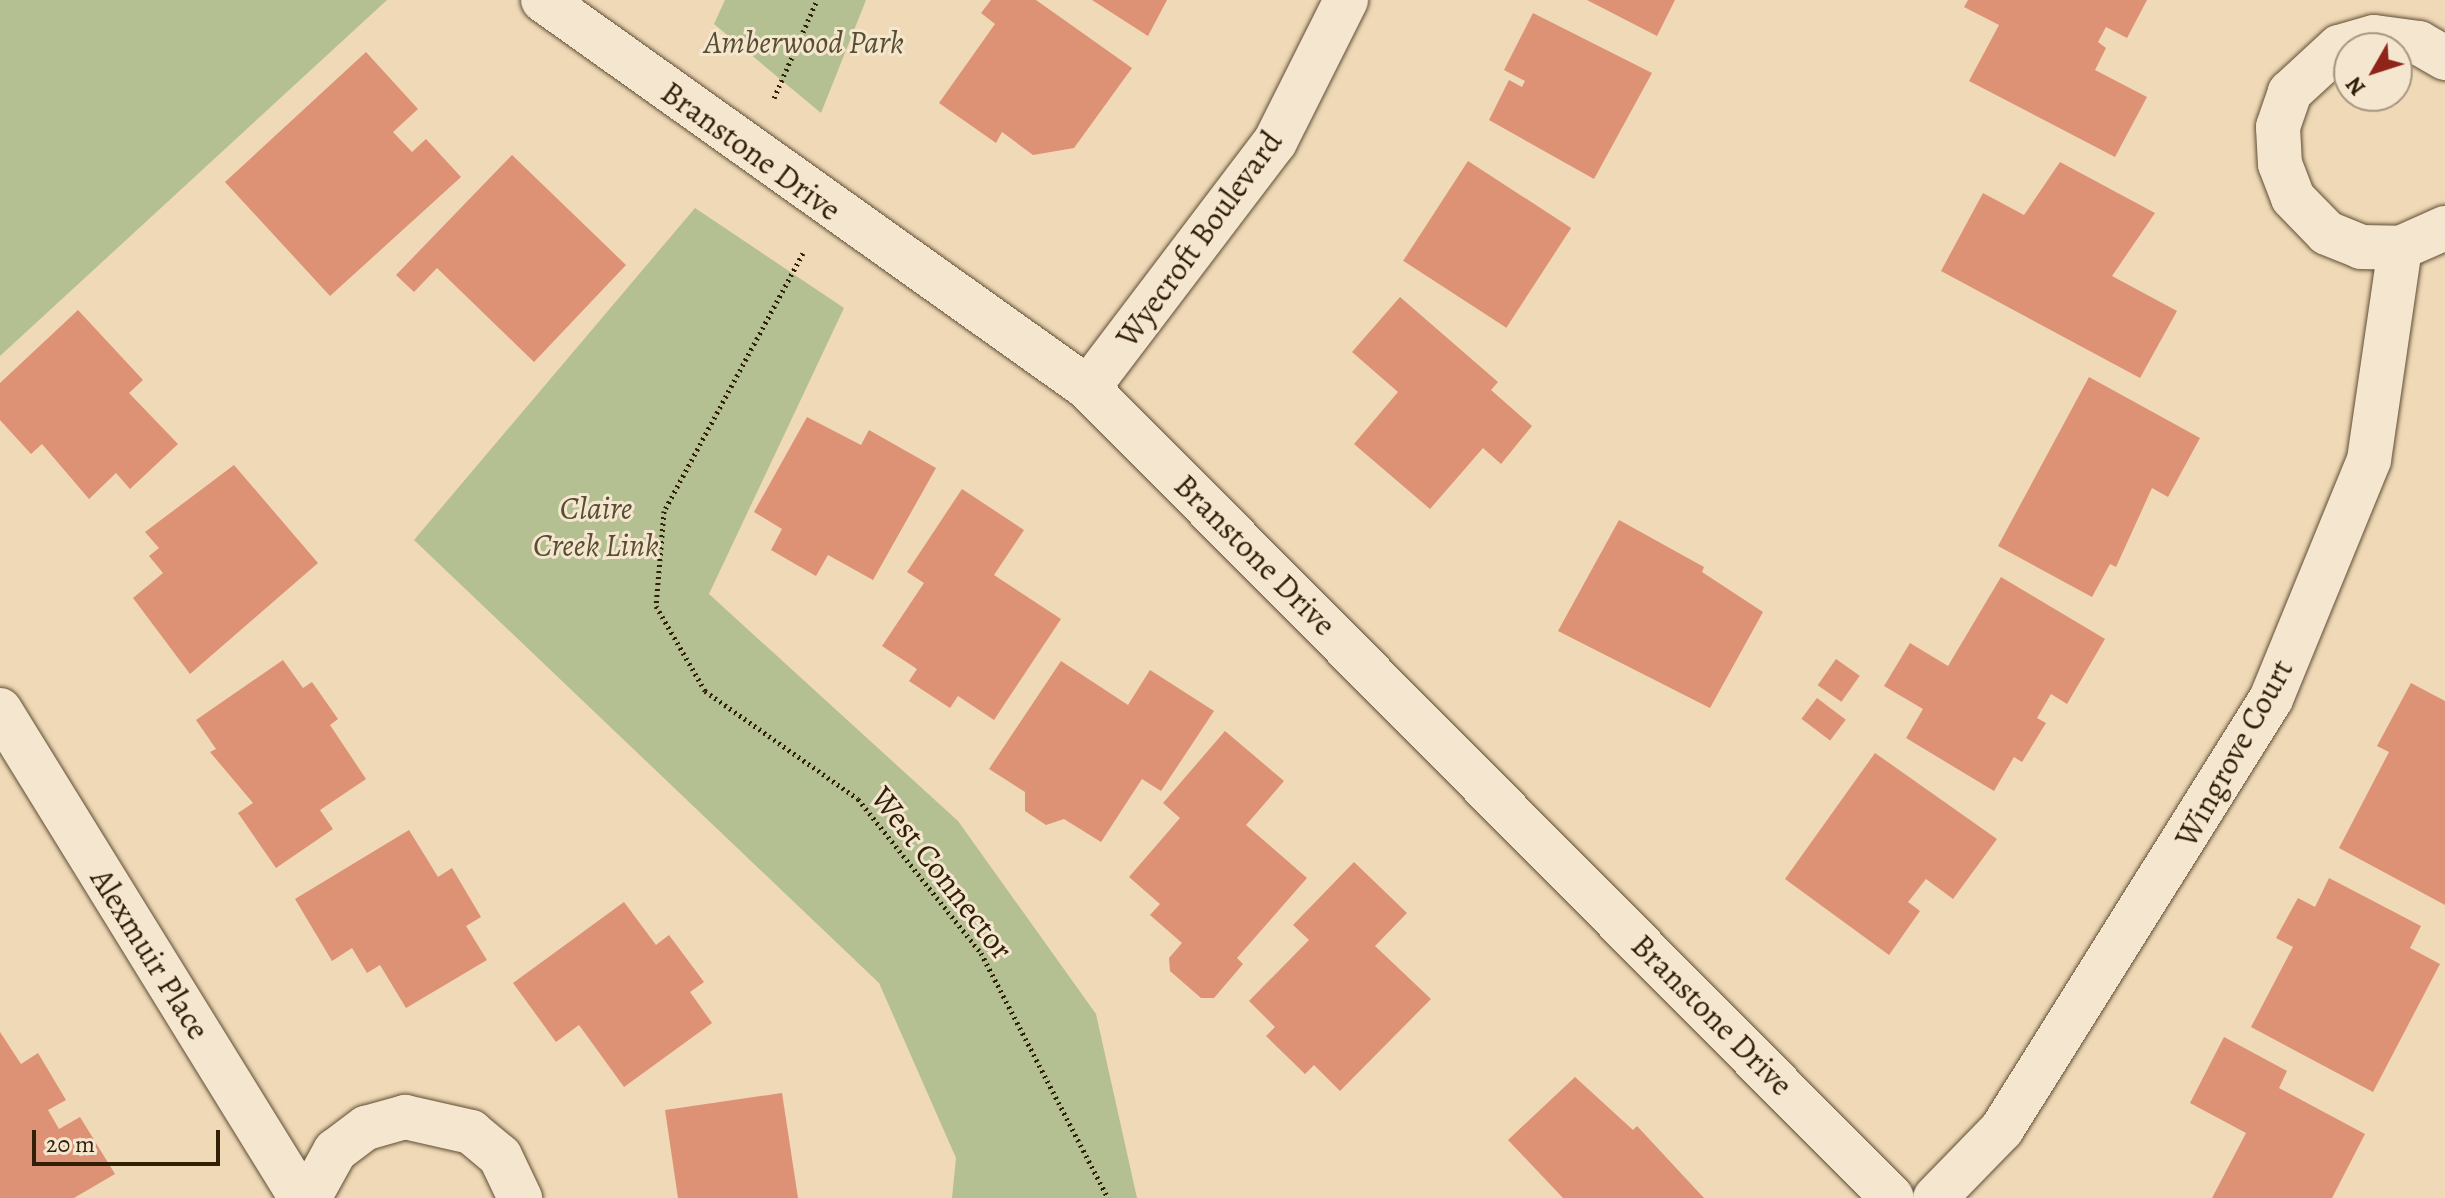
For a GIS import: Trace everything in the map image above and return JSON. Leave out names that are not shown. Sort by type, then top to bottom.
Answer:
[{"type":"street","name":"Branstone Drive","points":[[543,0],[1088,388],[1892,1198]]},
{"type":"street","name":"Wyecroft Boulevard","points":[[1088,388],[1275,142],[1346,0]]},
{"type":"street","points":[[2445,58],[2419,43],[2374,37],[2339,47],[2290,92],[2278,127],[2280,164],[2293,198],[2327,233],[2361,247],[2400,248],[2445,228]]},
{"type":"street","name":"Wingrove Court","points":[[1935,1198],[2010,1116],[2271,699],[2369,460],[2400,248]]},
{"type":"street","name":"Alexmuir Place","points":[[0,710],[301,1198]]},
{"type":"street","points":[[309,1198],[335,1151],[366,1128],[405,1117],[471,1132],[500,1156],[520,1198]]},
{"type":"path","points":[[772,103],[817,0]]},
{"type":"path","name":"West Connector","points":[[808,242],[664,511],[656,606],[705,691],[858,799],[981,953],[1108,1198]]},
{"type":"green space","points":[[0,0],[387,0],[0,356]]},
{"type":"green space","name":"Amberwood Park","points":[[725,0],[866,0],[821,113],[714,24]]},
{"type":"green space","name":"Claire Creek Link","points":[[695,208],[844,308],[709,594],[958,821],[1096,1014],[1137,1198],[952,1198],[956,1158],[879,983],[414,540]]},
{"type":"building","points":[[991,0],[1036,0],[1132,68],[1074,148],[1033,155],[1002,132],[996,143],[939,103],[995,24],[981,13]]},
{"type":"building","points":[[1092,0],[1167,0],[1148,36]]},
{"type":"building","points":[[1587,0],[1675,0],[1657,36]]},
{"type":"building","points":[[1968,0],[2147,0],[2127,38],[2106,27],[2098,42],[2106,48],[2095,70],[2147,97],[2115,157],[1969,81],[1999,25],[1964,7]]},
{"type":"building","points":[[1533,13],[1652,73],[1594,179],[1489,120],[1509,80],[1522,87],[1525,81],[1504,70]]},
{"type":"building","points":[[366,52],[418,109],[393,132],[412,152],[426,139],[461,177],[330,296],[225,182]]},
{"type":"building","points":[[512,155],[626,265],[534,362],[437,268],[414,292],[396,275]]},
{"type":"building","points":[[1468,161],[1571,228],[1506,328],[1403,261]]},
{"type":"building","points":[[2060,162],[2155,213],[2112,276],[2177,311],[2140,378],[1941,271],[1983,193],[2024,215]]},
{"type":"building","points":[[1400,297],[1498,382],[1491,390],[1532,426],[1501,464],[1483,448],[1430,509],[1354,444],[1398,392],[1352,352]]},
{"type":"building","points":[[78,310],[143,380],[129,393],[178,444],[130,489],[116,473],[89,499],[42,444],[31,454],[0,420],[0,383]]},
{"type":"building","points":[[2089,377],[2200,438],[2168,497],[2152,488],[2116,567],[2110,564],[2092,597],[1998,546]]},
{"type":"building","points":[[807,417],[861,445],[869,430],[936,468],[873,580],[828,555],[816,576],[771,550],[782,529],[754,512]]},
{"type":"building","points":[[234,465],[318,563],[190,674],[133,598],[163,573],[149,556],[159,548],[145,532]]},
{"type":"building","points":[[962,489],[1024,530],[994,575],[1061,619],[994,720],[958,696],[950,708],[909,681],[917,669],[882,646],[924,583],[907,572]]},
{"type":"building","points":[[1619,520],[1704,567],[1702,572],[1763,612],[1710,708],[1558,631]]},
{"type":"building","points":[[2001,577],[2105,639],[2067,704],[2051,694],[2037,718],[2046,723],[2022,762],[2014,757],[1994,791],[1906,738],[1923,709],[1884,686],[1910,643],[1948,666]]},
{"type":"building","points":[[1836,659],[1860,676],[1841,702],[1818,685]]},
{"type":"building","points":[[283,660],[303,688],[312,682],[338,719],[330,725],[366,779],[320,810],[333,829],[276,868],[238,813],[253,803],[210,752],[216,749],[196,720]]},
{"type":"building","points":[[1061,661],[1128,705],[1150,670],[1214,711],[1161,791],[1142,779],[1101,842],[1064,819],[1046,825],[1025,811],[1025,792],[989,769]]},
{"type":"building","points":[[2411,683],[2445,701],[2445,905],[2339,848],[2389,752],[2377,746]]},
{"type":"building","points":[[1817,698],[1846,720],[1830,740],[1801,719]]},
{"type":"building","points":[[1225,731],[1284,781],[1246,825],[1307,878],[1237,958],[1243,964],[1214,998],[1201,998],[1170,971],[1169,958],[1182,943],[1150,915],[1160,904],[1129,877],[1180,818],[1163,803]]},
{"type":"building","points":[[1875,753],[1997,839],[1953,899],[1926,879],[1908,902],[1920,911],[1889,955],[1785,879]]},
{"type":"building","points":[[409,830],[438,877],[452,868],[481,917],[466,926],[487,960],[406,1008],[380,965],[367,973],[352,948],[332,961],[295,899]]},
{"type":"building","points":[[1354,862],[1407,913],[1375,946],[1431,999],[1340,1091],[1314,1065],[1305,1074],[1266,1036],[1275,1027],[1249,1001],[1309,940],[1293,925]]},
{"type":"building","points":[[2329,878],[2421,926],[2410,948],[2440,964],[2373,1092],[2251,1027],[2293,947],[2276,938],[2298,898],[2315,907]]},
{"type":"building","points":[[624,902],[656,945],[669,935],[704,982],[690,992],[712,1023],[624,1087],[579,1025],[556,1042],[513,983]]},
{"type":"building","points":[[0,1032],[21,1064],[38,1053],[66,1100],[48,1110],[59,1129],[80,1117],[115,1174],[74,1198],[0,1198]]},
{"type":"building","points":[[2224,1037],[2287,1071],[2279,1088],[2365,1134],[2332,1198],[2212,1198],[2246,1133],[2190,1103]]},
{"type":"building","points":[[1575,1077],[1633,1130],[1637,1126],[1704,1198],[1563,1198],[1508,1140]]},
{"type":"building","points":[[782,1093],[798,1198],[678,1198],[665,1110]]}]
